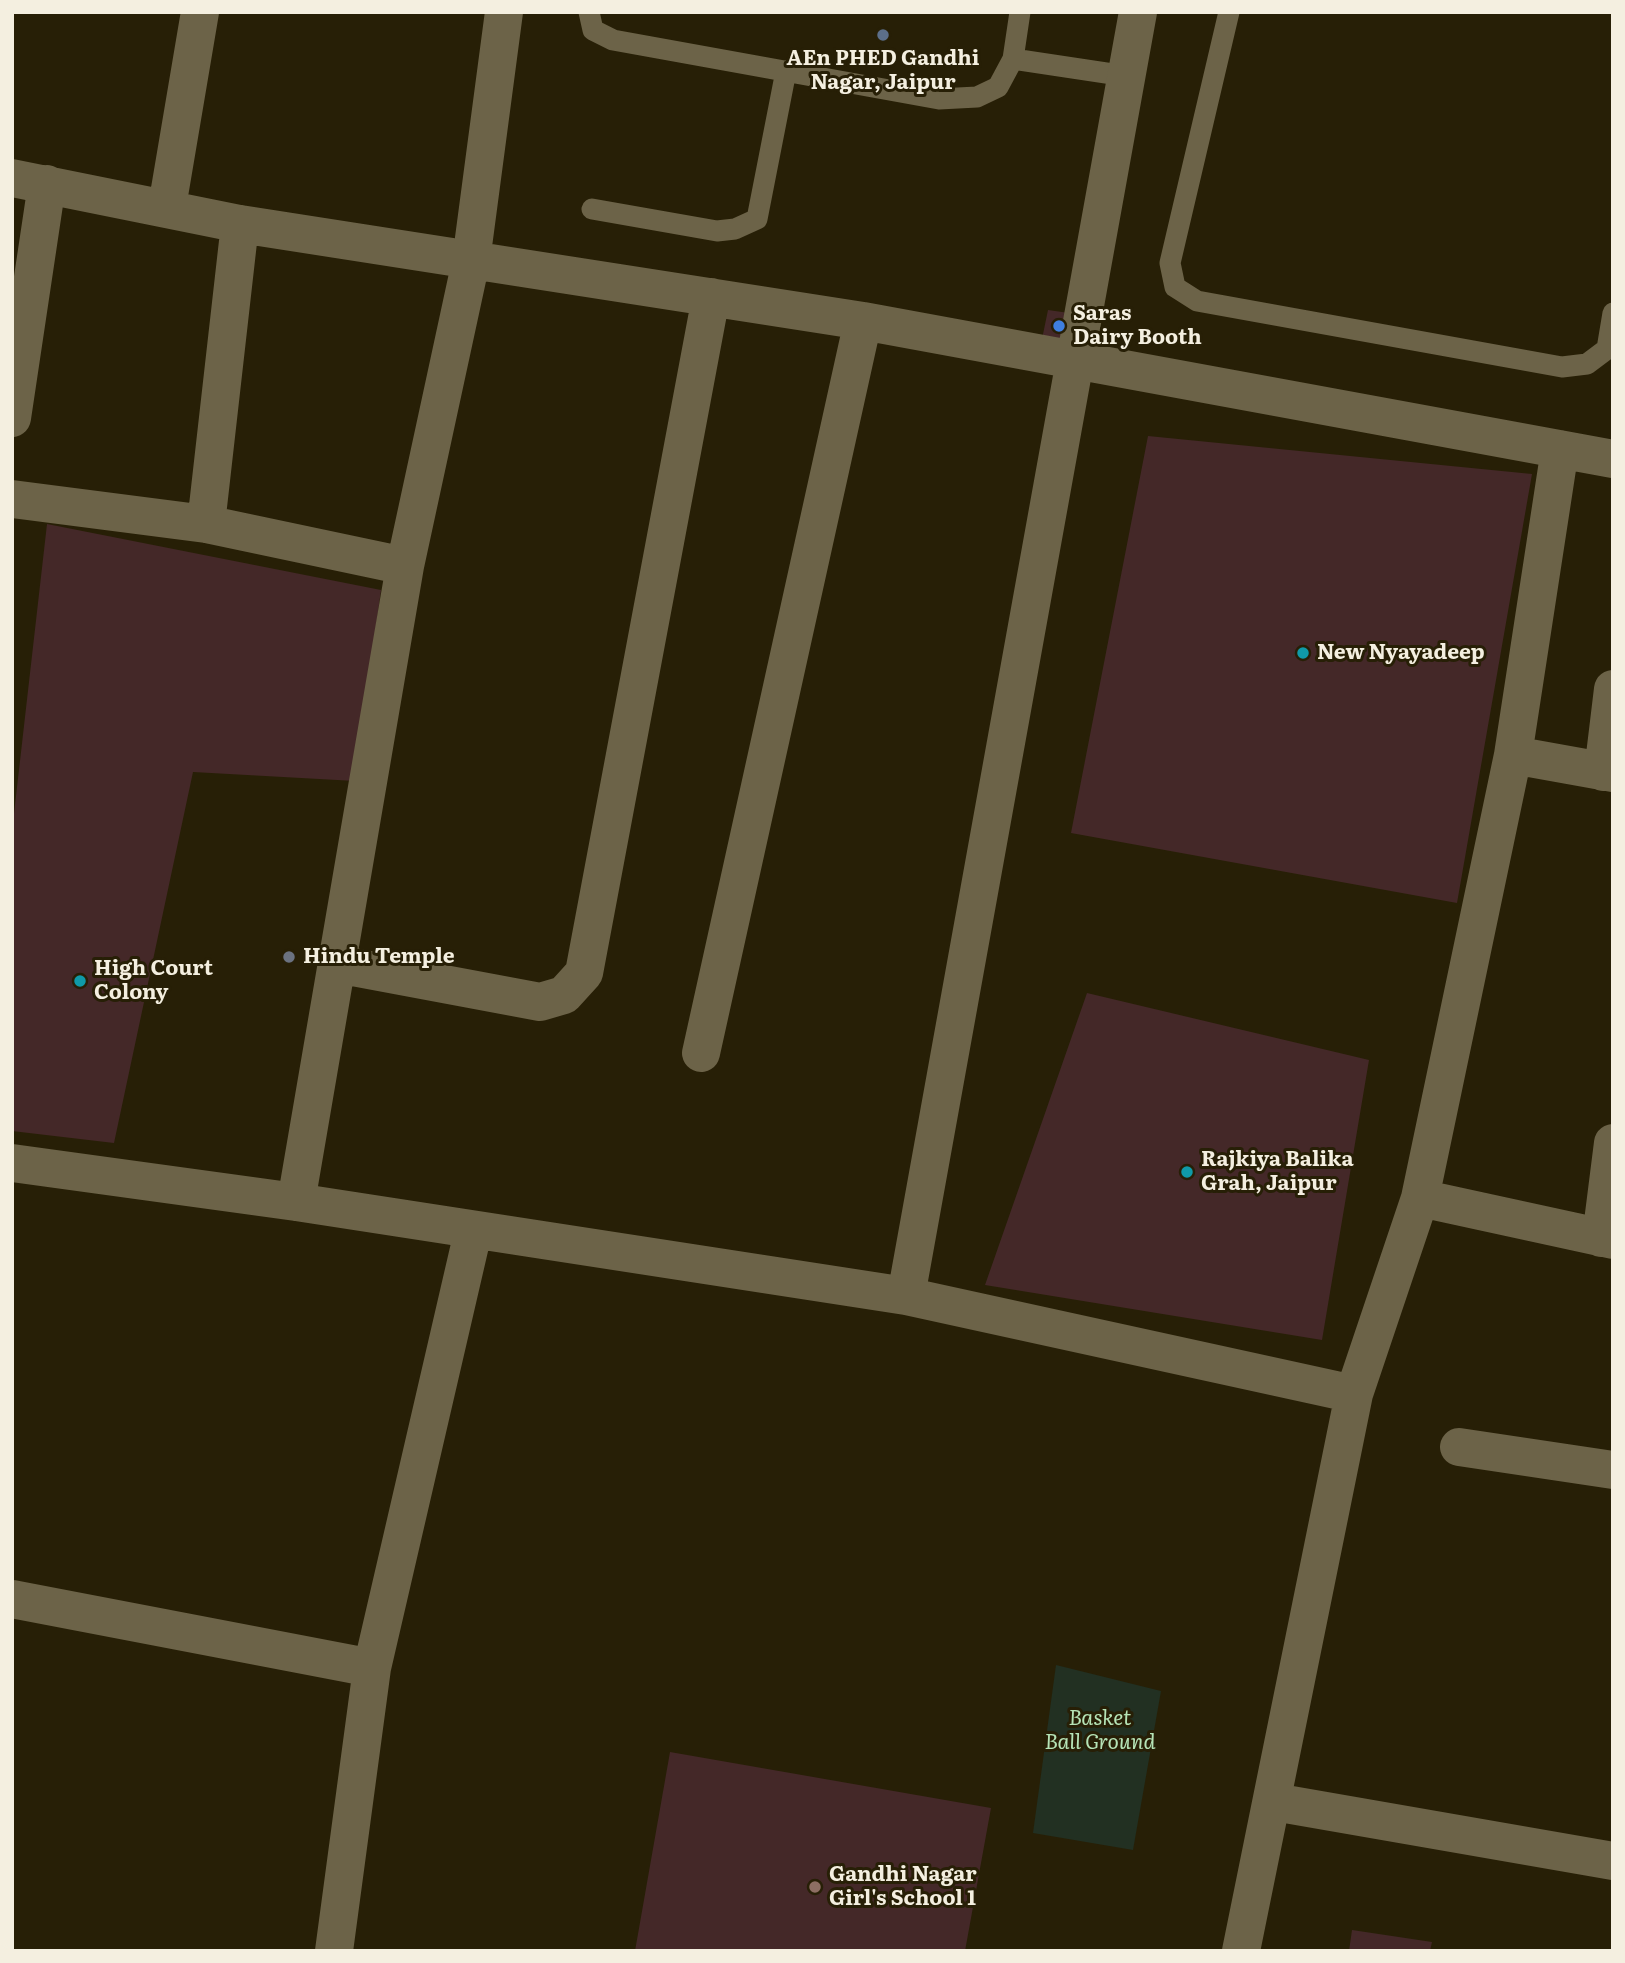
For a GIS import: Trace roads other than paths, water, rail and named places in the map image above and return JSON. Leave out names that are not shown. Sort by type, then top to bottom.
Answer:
[{"type":"street","points":[[167,207],[200,12]]},
{"type":"street","points":[[296,1202],[405,566],[471,261],[503,12]]},
{"type":"street","points":[[906,1297],[1138,12]]},
{"type":"street","points":[[12,418],[30,181],[240,224],[863,321],[1613,458]]},
{"type":"street","points":[[206,524],[240,224]]},
{"type":"street","points":[[337,964],[540,1002],[564,995],[584,973],[710,297]]},
{"type":"street","points":[[701,1053],[863,321]]},
{"type":"street","points":[[1241,1951],[1274,1802],[1354,1394],[1420,1198],[1513,755],[1560,449]]},
{"type":"street","points":[[12,499],[206,524],[405,566]]},
{"type":"street","points":[[1513,755],[1608,772],[1613,689]]},
{"type":"street","points":[[1420,1198],[1607,1239],[1613,1143]]},
{"type":"street","points":[[12,1163],[296,1202],[473,1232],[906,1297],[1354,1394]]},
{"type":"street","points":[[334,1951],[372,1668],[473,1232]]},
{"type":"street","points":[[1459,1447],[1613,1470]]},
{"type":"street","points":[[12,1599],[372,1668]]},
{"type":"street","points":[[1274,1802],[1613,1860]]},
{"type":"lane","points":[[589,12],[593,30],[613,40],[939,99],[977,97],[998,87],[1013,59],[1020,12]]},
{"type":"lane","points":[[1229,12],[1170,263],[1175,287],[1197,301],[1562,367],[1587,364],[1606,349],[1613,313]]},
{"type":"lane","points":[[1013,59],[1126,76]]},
{"type":"lane","points":[[592,209],[717,231],[735,229],[757,219],[786,71]]},
{"type":"place","name":"AEn PHED Gandhi Nagar, Jaipur","points":[[883,35]]},
{"type":"place","name":"Saras Dairy Booth","points":[[1059,326]]},
{"type":"place","name":"New Nyayadeep","points":[[1303,653]]},
{"type":"place","name":"Hindu Temple","points":[[289,957]]},
{"type":"place","name":"High Court Colony","points":[[80,981]]},
{"type":"place","name":"Rajkiya Balika Grah, Jaipur","points":[[1187,1172]]},
{"type":"place","name":"Gandhi Nagar Girl's School 1","points":[[815,1887]]},
{"type":"park label","name":"Basket Ball Ground","points":[[1100,1731]]}]
